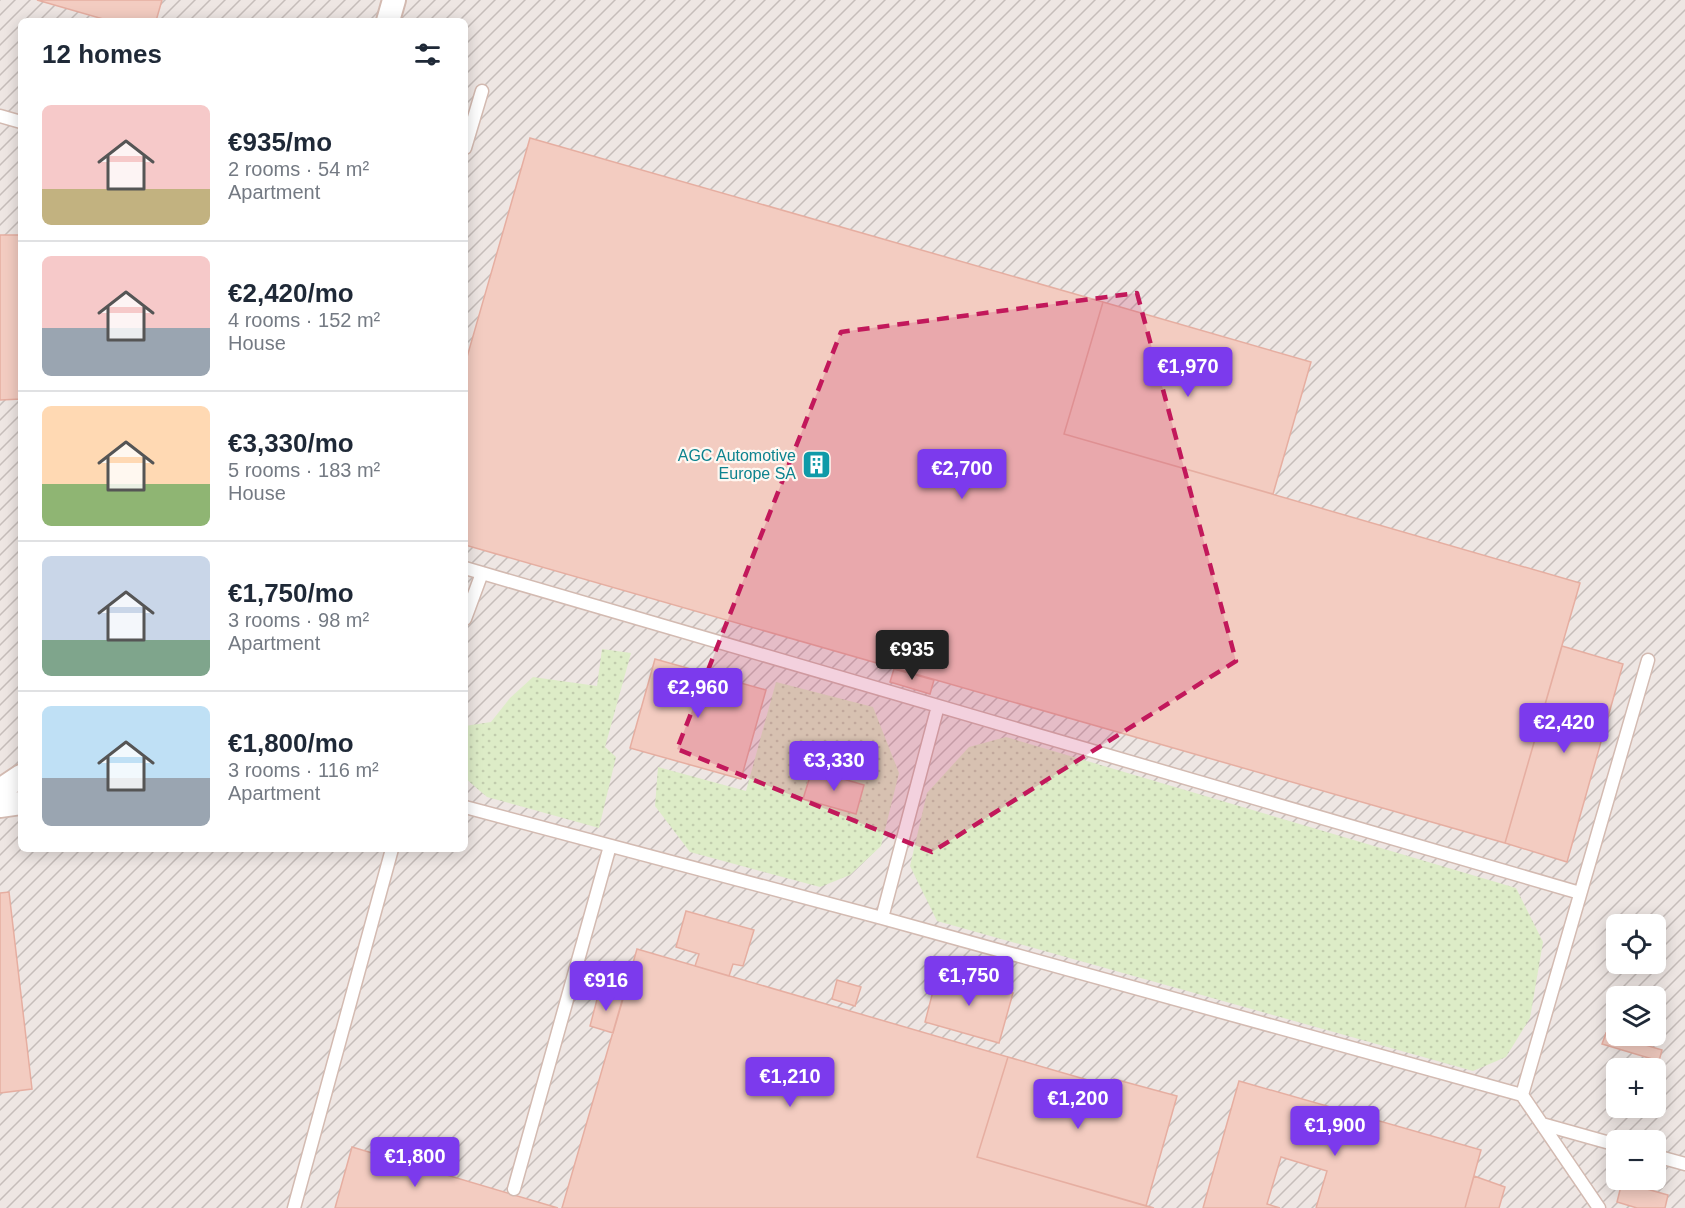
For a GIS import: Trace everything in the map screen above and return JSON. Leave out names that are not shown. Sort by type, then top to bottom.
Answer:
[{"type":"street","points":[[389,18],[394,0]]},
{"type":"street","points":[[0,790],[18,778]]},
{"type":"street","points":[[0,806],[18,803]]},
{"type":"lane","points":[[468,138],[482,91]]},
{"type":"lane","points":[[0,116],[18,121]]},
{"type":"lane","points":[[468,569],[1580,893]]},
{"type":"lane","points":[[468,611],[482,573]]},
{"type":"lane","points":[[1522,1095],[1648,660]]},
{"type":"lane","points":[[882,918],[938,706]]},
{"type":"lane","points":[[468,808],[882,918],[1522,1095],[1599,1208]]},
{"type":"lane","points":[[514,1189],[610,846]]},
{"type":"lane","points":[[294,1208],[391,852]]},
{"type":"lane","points":[[1542,1124],[1606,1142]]},
{"type":"lane","points":[[1666,1159],[1685,1164]]},
{"type":"highlighted area","points":[[1137,293],[1236,661],[932,852],[677,749],[841,332]]},
{"type":"shaded area","points":[[0,0],[1685,0],[1685,1208],[0,1208]]},
{"type":"green space","points":[[602,649],[631,653],[605,747],[616,757],[599,828],[487,797],[468,781],[468,726],[491,722],[510,698],[533,677],[597,686]]},
{"type":"green space","points":[[776,682],[873,707],[899,773],[881,846],[850,875],[820,887],[690,852],[655,806],[658,767],[746,791]]},
{"type":"green space","points":[[1006,737],[1516,888],[1543,942],[1530,1018],[1506,1057],[1473,1071],[937,921],[910,866],[927,793],[969,747]]},
{"type":"building","points":[[37,0],[162,0],[157,18],[100,18]]},
{"type":"building","name":"AGC Automotive Europe SA","points":[[530,138],[1103,302],[1064,434],[1580,583],[1505,843],[468,546],[468,354]]},
{"type":"building","points":[[0,235],[18,235],[18,399],[0,400]]},
{"type":"building","points":[[1103,302],[1311,362],[1273,494],[1064,434]]},
{"type":"building","points":[[1562,646],[1623,664],[1567,862],[1505,843]]},
{"type":"building","points":[[655,659],[766,690],[741,779],[630,748]]},
{"type":"building","points":[[894,669],[934,680],[930,694],[890,682]]},
{"type":"building","points":[[812,770],[864,785],[856,814],[803,799]]},
{"type":"building","points":[[9,892],[32,1089],[0,1093],[0,893]]},
{"type":"building","points":[[686,911],[754,930],[743,966],[733,964],[729,976],[695,966],[699,954],[676,947]]},
{"type":"building","points":[[637,949],[1008,1057],[977,1157],[1154,1208],[562,1208]]},
{"type":"building","points":[[938,972],[1013,993],[999,1043],[925,1022]]},
{"type":"building","points":[[837,980],[861,987],[855,1006],[832,999]]},
{"type":"building","points":[[599,992],[623,999],[613,1033],[590,1026]]},
{"type":"building","points":[[1606,1033],[1606,1045],[1602,1044]]},
{"type":"building","points":[[1609,1046],[1649,1046],[1662,1050],[1660,1058],[1649,1058]]},
{"type":"building","points":[[1008,1057],[1112,1087],[1114,1079],[1177,1096],[1146,1206],[977,1157]]},
{"type":"building","points":[[1239,1081],[1481,1150],[1465,1208],[1316,1208],[1327,1171],[1281,1157],[1267,1204],[1280,1208],[1203,1208]]},
{"type":"building","points":[[352,1147],[558,1208],[335,1208]]},
{"type":"building","points":[[1474,1176],[1505,1187],[1499,1208],[1465,1208]]},
{"type":"building","points":[[1620,1190],[1650,1190],[1668,1195],[1665,1208],[1637,1208],[1617,1202]]},
{"type":"place","name":"AGC Automotive Europe SA","points":[[817,464]]}]
